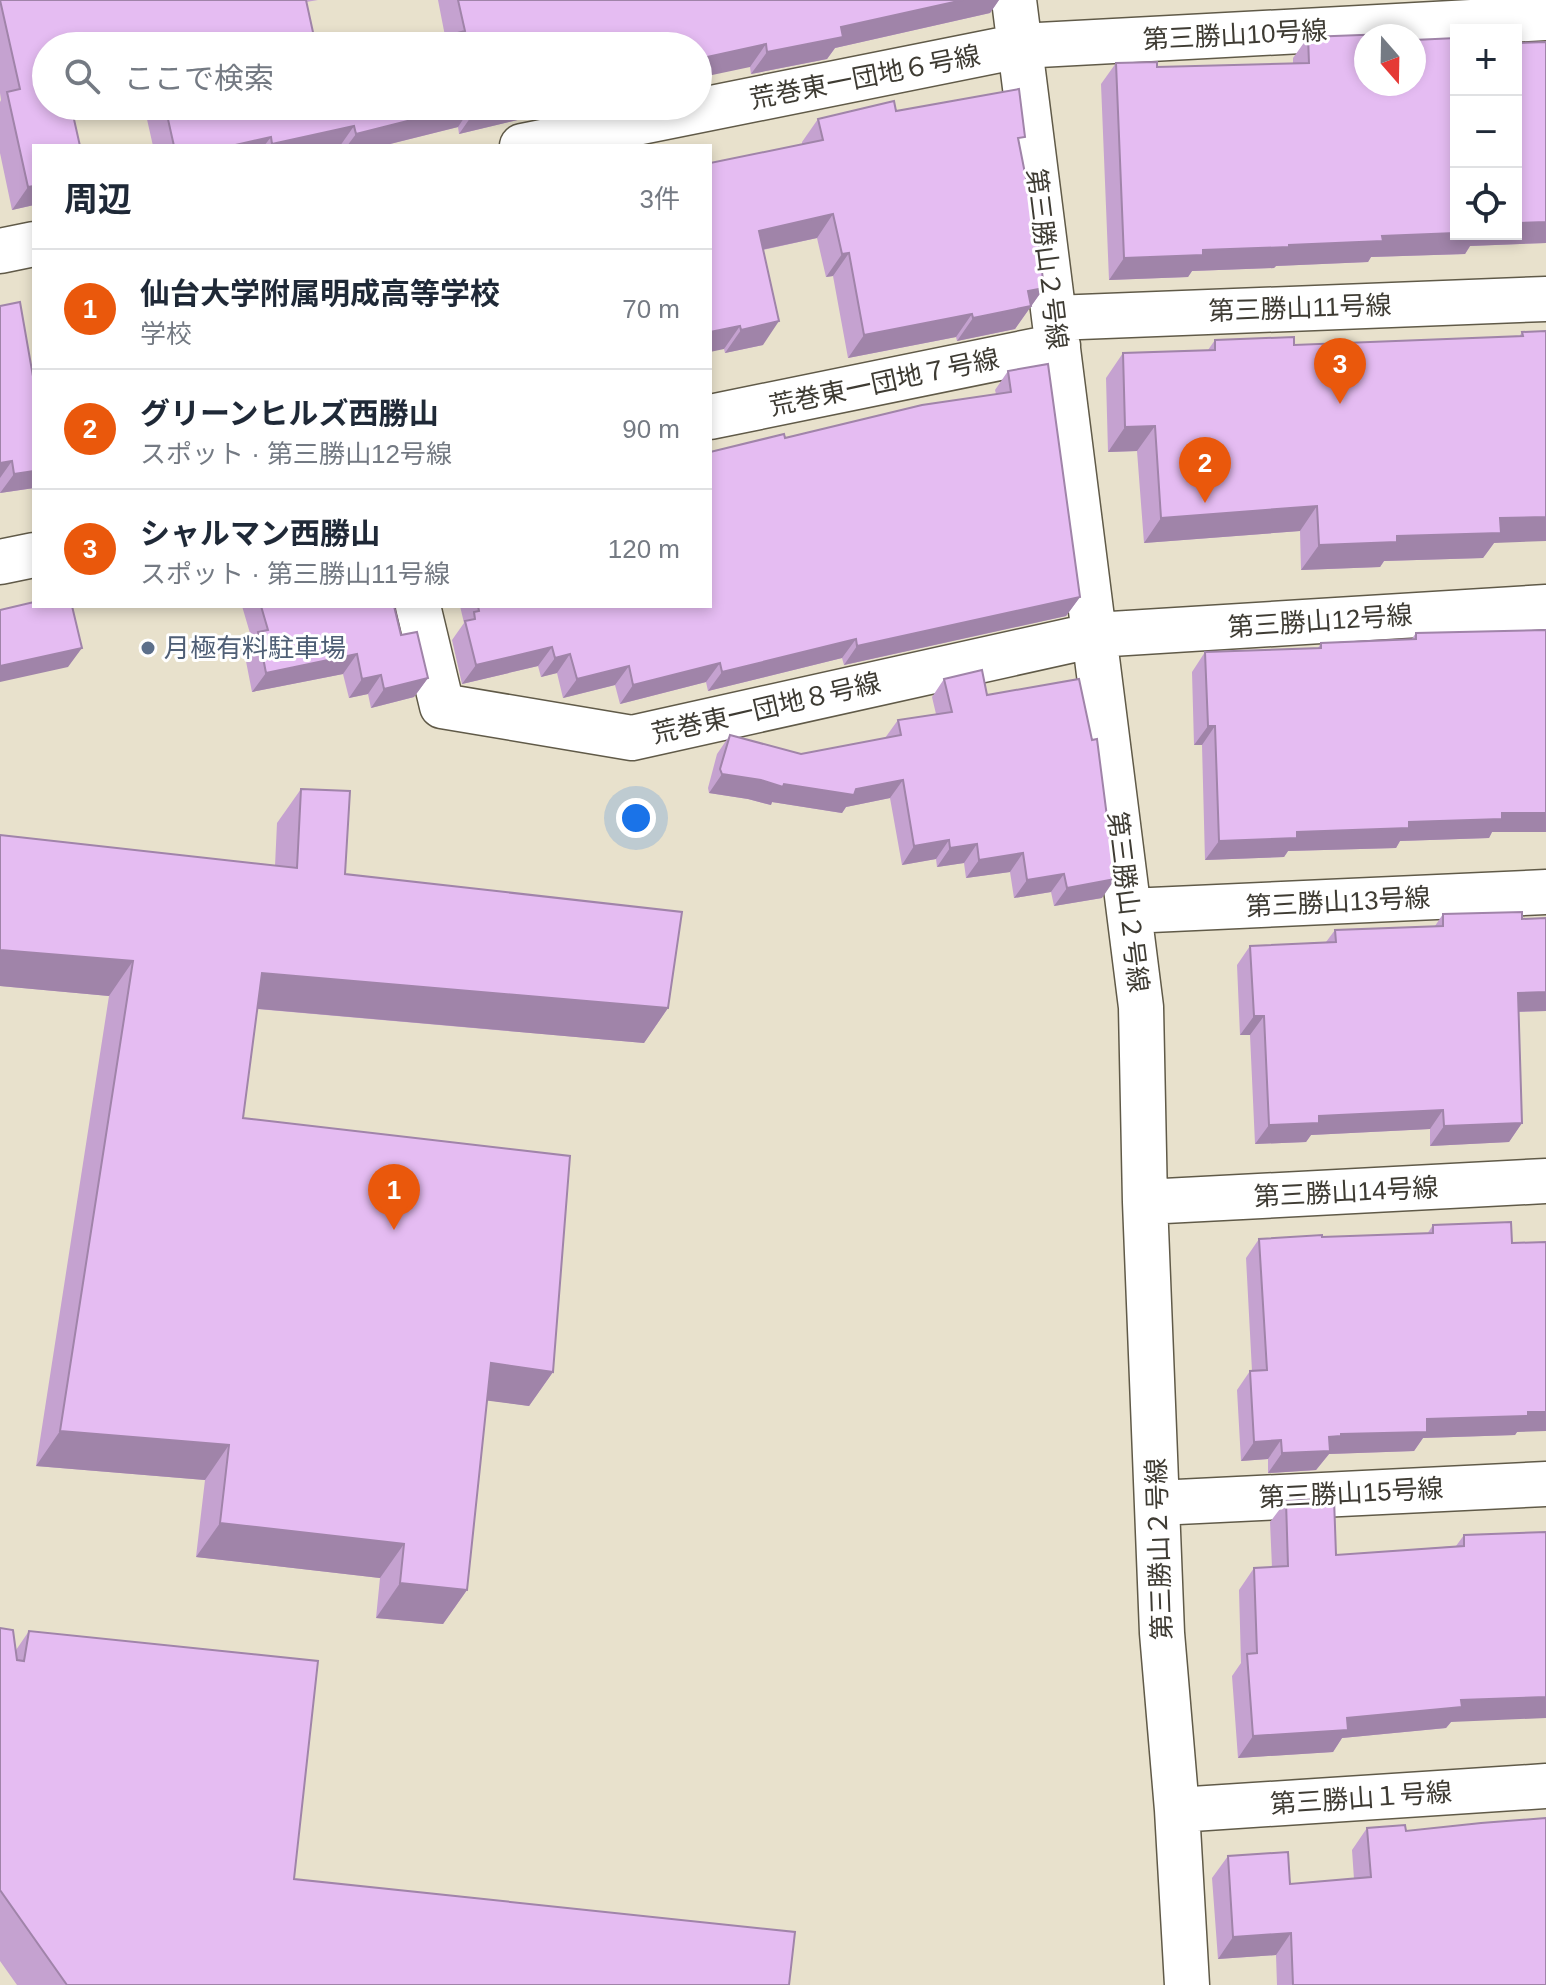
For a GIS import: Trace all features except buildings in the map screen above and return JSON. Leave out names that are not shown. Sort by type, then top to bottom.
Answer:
[{"type":"street","name":"第三勝山２号線","points":[[1014,0],[1141,1007],[1145,1202],[1162,1633],[1177,1810],[1187,1985]]},
{"type":"street","name":"第三勝山10号線","points":[[1020,46],[1546,18]]},
{"type":"street","name":"荒巻東一団地６号線","points":[[712,108],[1020,46]]},
{"type":"street","name":"荒巻東一団地６号線","points":[[532,144],[651,120]]},
{"type":"street","points":[[0,251],[32,244]]},
{"type":"street","name":"第三勝山11号線","points":[[1056,332],[1546,299]]},
{"type":"street","name":"荒巻東一団地７号線","points":[[712,417],[1056,332]]},
{"type":"street","points":[[0,562],[32,555]]},
{"type":"street","name":"第三勝山12号線","points":[[1095,635],[1546,607]]},
{"type":"street","name":"荒巻東一団地８号線","points":[[418,608],[442,706],[632,738],[1095,635]]},
{"type":"street","name":"第三勝山13号線","points":[[1129,911],[1546,892]]},
{"type":"street","name":"第三勝山14号線","points":[[1145,1202],[1546,1181]]},
{"type":"street","name":"第三勝山15号線","points":[[1157,1503],[1546,1484]]},
{"type":"street","name":"第三勝山１号線","points":[[1177,1810],[1546,1786]]},
{"type":"place","name":"シャルマン西勝山","points":[[1340,404]]},
{"type":"place","name":"グリーンヒルズ西勝山","points":[[1205,503]]},
{"type":"place","name":"月極有料駐車場","points":[[148,648]]},
{"type":"place","name":"仙台大学附属明成高等学校","points":[[394,1230]]}]
